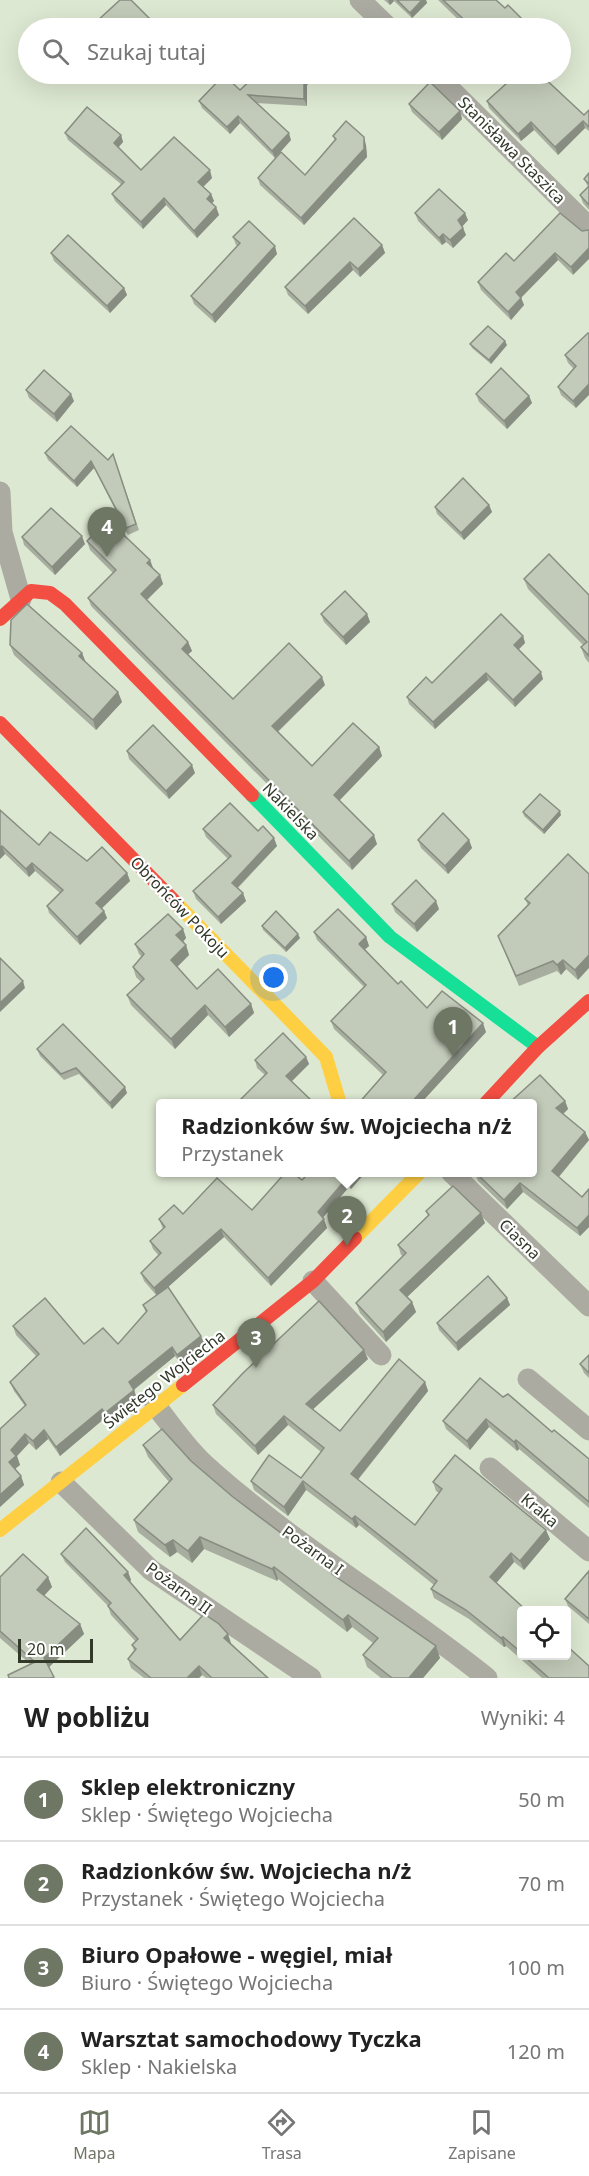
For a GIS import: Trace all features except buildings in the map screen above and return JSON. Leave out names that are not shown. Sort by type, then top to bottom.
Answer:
[{"type":"street","points":[[360,0],[379,18]]},
{"type":"street","name":"Stanisława Staszica","points":[[445,84],[589,227]]},
{"type":"street","points":[[0,492],[2,532],[26,595],[0,619]]},
{"type":"street","name":"Nakielska","points":[[26,595],[50,593],[65,604],[390,937],[538,1047]]},
{"type":"street","name":"Obrońców Pokoju","points":[[0,723],[327,1057],[339,1099]]},
{"type":"street","points":[[490,1099],[538,1047],[585,1013]]},
{"type":"street","name":"Świętego Wojciecha","points":[[0,1530],[313,1281],[411,1177]]},
{"type":"street","name":"Ciasna","points":[[456,1177],[589,1306]]},
{"type":"street","points":[[313,1281],[381,1355]]},
{"type":"street","points":[[528,1379],[589,1430]]},
{"type":"street","name":"Pożarna I","points":[[155,1405],[210,1470],[295,1539],[435,1637],[487,1678]]},
{"type":"street","name":"Kraka","points":[[490,1468],[589,1551]]},
{"type":"street","name":"Pożarna II","points":[[61,1482],[151,1570],[310,1678]]},
{"type":"traffic: fast","points":[[252,795],[390,937],[538,1047]]},
{"type":"traffic: slow","points":[[177,904],[326,1057],[339,1099]]},
{"type":"traffic: slow","points":[[355,1238],[415,1177]]},
{"type":"traffic: slow","points":[[0,1530],[183,1385]]},
{"type":"traffic: jam","points":[[0,619],[31,591],[50,593],[65,604],[252,795]]},
{"type":"traffic: jam","points":[[0,723],[177,904]]},
{"type":"traffic: jam","points":[[490,1099],[538,1047],[589,1001]]},
{"type":"traffic: jam","points":[[183,1385],[313,1281],[355,1238]]},
{"type":"place","name":"Warsztat samochodowy Tyczka","points":[[107,557]]},
{"type":"place","name":"Sklep elektroniczny","points":[[453,1057]]},
{"type":"place","name":"Radzionków św. Wojciecha n/ż","points":[[347,1246]]},
{"type":"place","name":"Biuro Opałowe - węgiel, miał","points":[[256,1368]]}]
